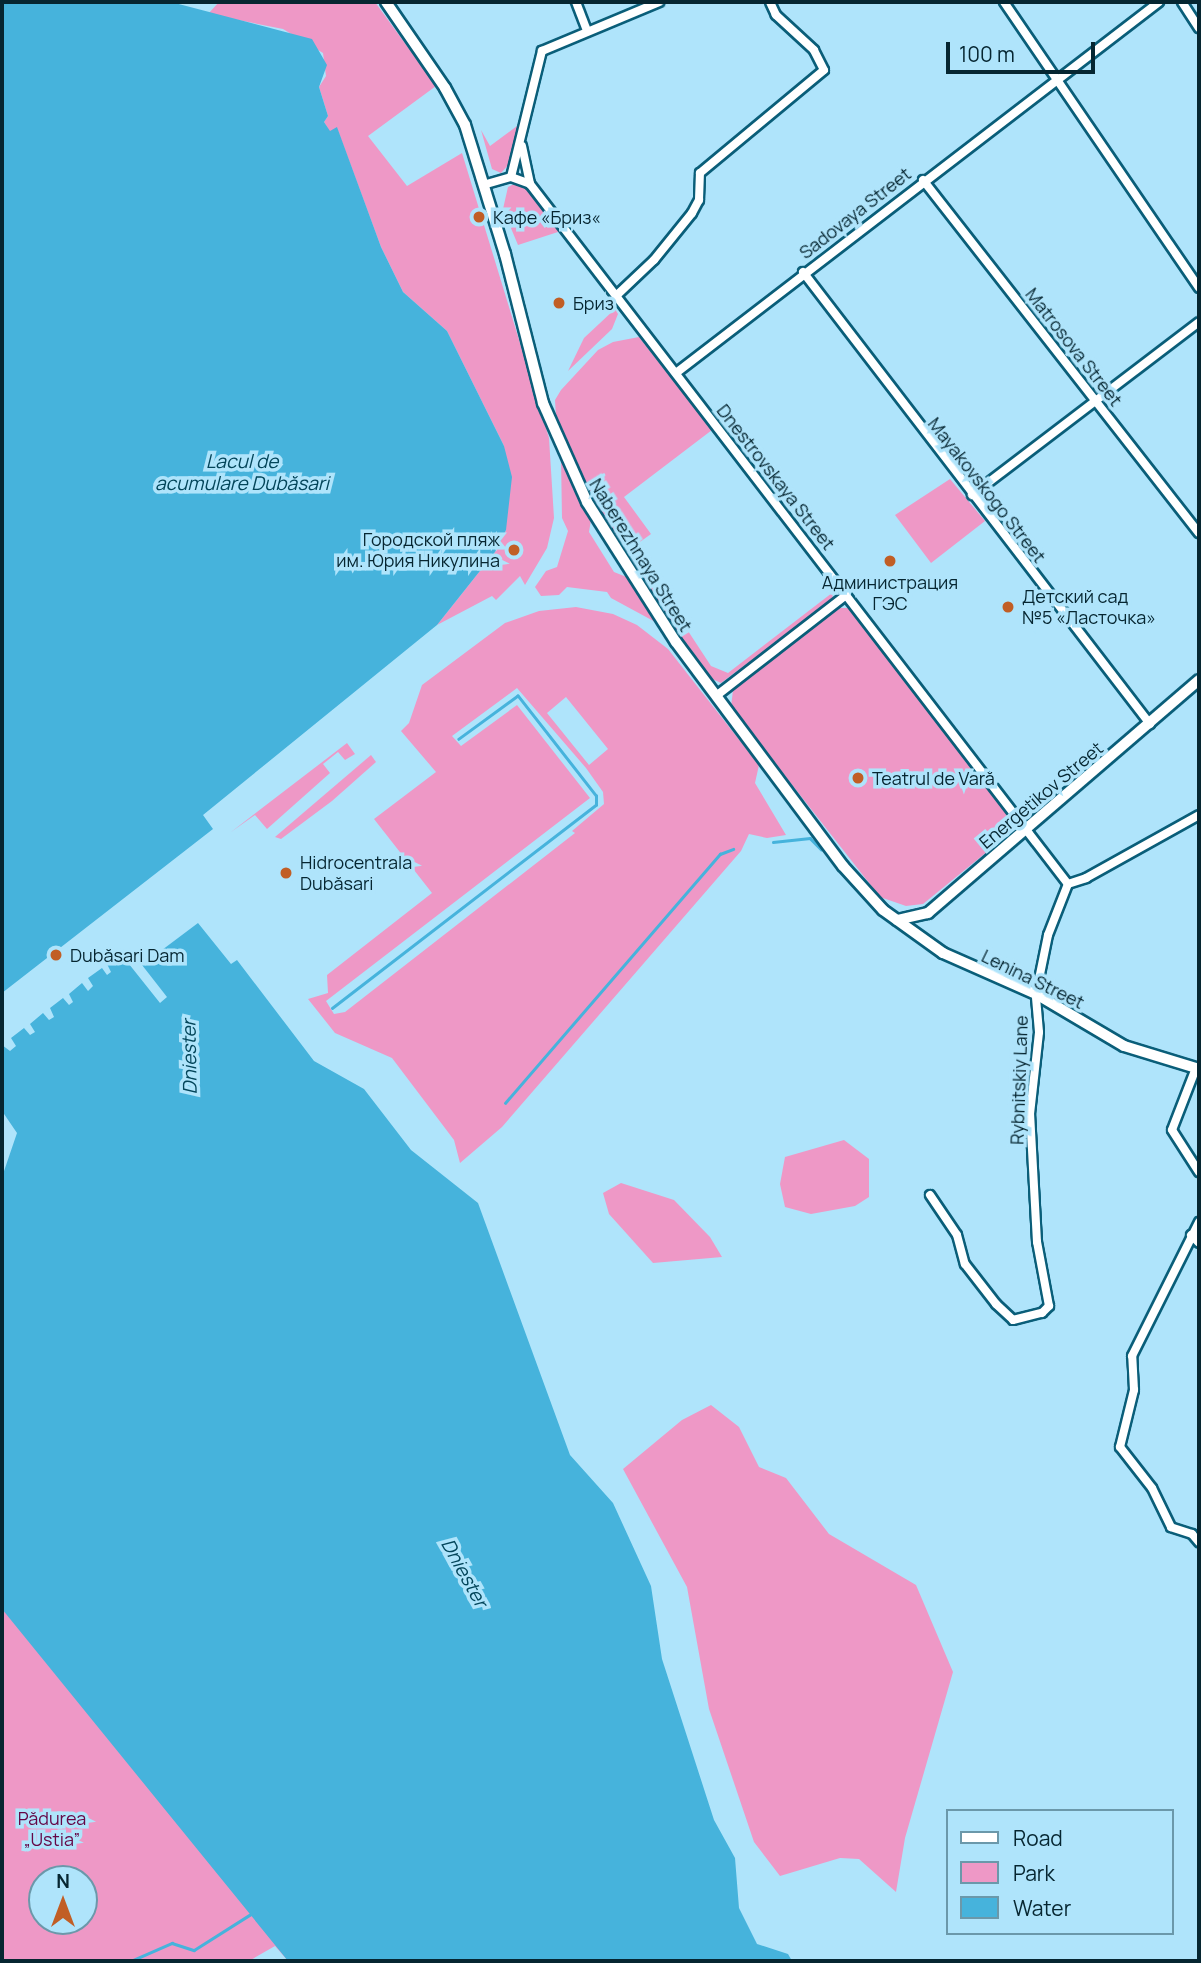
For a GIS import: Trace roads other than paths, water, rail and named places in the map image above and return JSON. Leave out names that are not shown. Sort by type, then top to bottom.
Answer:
[{"type":"street","name":"Naberezhnaya Street","points":[[386,2],[456,105],[483,185],[539,390],[575,478],[676,642],[844,866],[897,920]]},
{"type":"street","points":[[576,2],[587,31]]},
{"type":"street","points":[[511,177],[521,143],[535,65],[542,51],[659,2]]},
{"type":"street","points":[[617,295],[692,213],[699,200],[700,173],[824,70],[814,50],[776,15],[770,2]]},
{"type":"street","points":[[1004,2],[1199,288]]},
{"type":"street","name":"Sadovaya Street","points":[[676,373],[1055,78],[1159,2]]},
{"type":"street","points":[[1182,2],[1199,28]]},
{"type":"street","points":[[521,143],[530,184]]},
{"type":"street","points":[[483,185],[511,177],[530,184]]},
{"type":"street","name":"Matrosova Street","points":[[923,180],[1199,533]]},
{"type":"street","name":"Dnestrovskaya Street","points":[[530,184],[1068,884]]},
{"type":"street","name":"Mayakovskogo Street","points":[[803,272],[1150,724]]},
{"type":"street","points":[[972,495],[1199,322]]},
{"type":"street","points":[[716,696],[846,595]]},
{"type":"street","name":"Energetikov Street","points":[[897,920],[928,912],[1199,680]]},
{"type":"street","points":[[1068,884],[1086,878],[1199,815]]},
{"type":"street","name":"Rybnitskiy Lane","points":[[930,1195],[957,1235],[965,1264],[982,1290],[1013,1320],[1042,1313],[1051,1301],[1037,1242],[1033,1189],[1030,1114],[1039,1032],[1036,994],[1048,934],[1068,884]]},
{"type":"street","name":"Lenina Street","points":[[897,920],[943,953],[1036,994],[1124,1046],[1198,1069]]},
{"type":"street","points":[[1198,1069],[1172,1130],[1199,1172]]},
{"type":"street","points":[[1199,1222],[1132,1356],[1134,1390],[1120,1447],[1152,1488],[1171,1527],[1192,1534],[1199,1542]]},
{"type":"street","points":[[1191,1235],[1199,1243]]},
{"type":"street","points":[[1192,1534],[1199,1524]]},
{"type":"water","name":"Lacul de acumulare Dubăsari","points":[[2,2],[171,2],[312,39],[327,65],[319,87],[328,116],[324,122],[330,131],[337,127],[381,247],[403,292],[447,331],[504,446],[512,477],[506,530],[495,552],[437,625],[203,815],[213,829],[2,993]]},
{"type":"water","name":"Dniester","points":[[198,923],[231,964],[237,960],[314,1061],[364,1089],[411,1150],[478,1203],[570,1455],[613,1503],[651,1586],[662,1659],[714,1820],[735,1858],[739,1908],[757,1944],[788,1954],[792,1961],[288,1961],[2,1609],[2,1177],[17,1133],[2,1111],[2,1045],[10,1051],[16,1046],[11,1038],[24,1028],[30,1035],[35,1032],[30,1024],[43,1013],[49,1020],[54,1017],[50,1008],[63,998],[69,1005],[73,1002],[69,994],[82,983],[88,991],[93,986],[88,978],[102,968],[107,975],[111,972],[107,964],[121,954],[160,1003],[167,997],[142,965]]},
{"type":"waterway","points":[[332,1008],[596,805],[596,796],[518,696],[459,739]]},
{"type":"waterway","points":[[773,842],[810,838],[821,849]]},
{"type":"waterway","points":[[505,1103],[720,854],[733,849]]},
{"type":"waterway","points":[[131,1961],[172,1943],[194,1950],[251,1914]]},
{"type":"place","name":"Кафе «Бриз«","points":[[479,217]]},
{"type":"place","name":"Бриз","points":[[559,303]]},
{"type":"place","name":"Городской пляж им. Юрия Никулина","points":[[514,550]]},
{"type":"place","name":"Администрация ГЭС","points":[[890,561]]},
{"type":"place","name":"Детский сад №5 «Ласточка»","points":[[1008,607]]},
{"type":"place","name":"Teatrul de Vară","points":[[858,778]]},
{"type":"place","name":"Hidrocentrala Dubăsari","points":[[286,873]]},
{"type":"place","name":"Dubăsari Dam","points":[[56,955]]},
{"type":"park label","name":"Pădurea „Ustia”","points":[[52,1829]]}]
